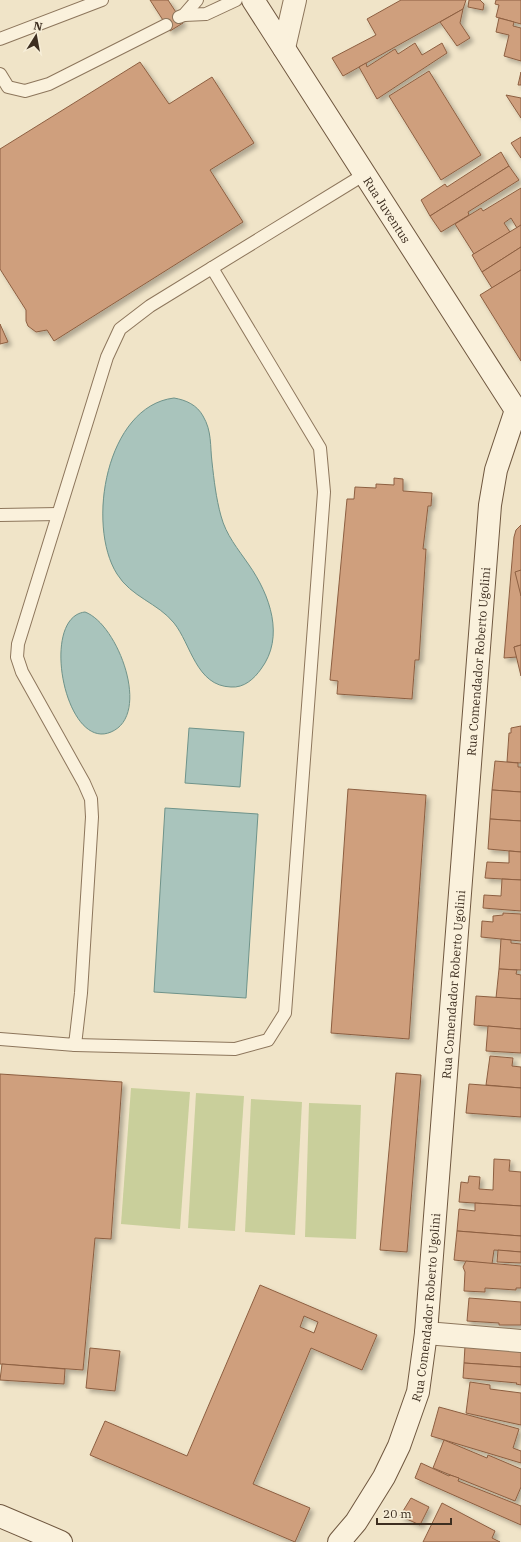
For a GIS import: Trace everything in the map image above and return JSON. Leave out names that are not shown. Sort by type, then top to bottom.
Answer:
[{"type":"street","name":"Rua Juventus","points":[[253,0],[519,410]]},
{"type":"street","points":[[284,48],[295,0]]},
{"type":"street","name":"Rua Comendador Roberto Ugolini","points":[[339,1542],[356,1522],[380,1483],[399,1446],[418,1392],[426,1333],[490,505],[496,470],[519,410]]},
{"type":"street","points":[[426,1333],[521,1341]]},
{"type":"street","points":[[0,1516],[61,1542]]},
{"type":"lane","points":[[0,39],[102,0]]},
{"type":"lane","points":[[197,0],[181,16],[206,14],[236,0]]},
{"type":"lane","points":[[0,74],[8,87],[24,91],[37,88],[49,84],[166,25]]},
{"type":"lane","points":[[75,1045],[81,993],[92,817],[91,799],[84,783],[22,672],[17,657],[18,644],[107,357],[120,329],[150,306],[365,174]]},
{"type":"lane","points":[[0,1039],[75,1045],[235,1049],[268,1040],[285,1013],[324,492],[320,448],[212,268]]},
{"type":"lane","points":[[0,515],[58,514]]},
{"type":"green space","points":[[131,1088],[190,1092],[180,1229],[121,1224]]},
{"type":"green space","points":[[196,1093],[244,1096],[235,1231],[188,1228]]},
{"type":"green space","points":[[251,1099],[302,1102],[295,1235],[245,1232]]},
{"type":"green space","points":[[309,1103],[361,1105],[356,1239],[305,1237]]},
{"type":"water","points":[[174,398],[183,400],[198,409],[206,422],[210,439],[216,496],[223,523],[233,542],[257,577],[263,589],[272,616],[272,643],[268,657],[255,676],[248,682],[236,687],[219,685],[210,680],[202,672],[174,623],[168,616],[130,589],[123,582],[117,574],[108,553],[103,527],[103,499],[108,471],[118,444],[132,422],[151,406]]},
{"type":"water","points":[[85,612],[97,620],[109,633],[119,651],[126,670],[129,690],[129,708],[123,722],[111,732],[95,733],[81,722],[70,704],[64,681],[61,657],[63,636],[71,619]]},
{"type":"water","points":[[189,728],[244,732],[240,787],[185,783]]},
{"type":"water","points":[[165,808],[258,814],[246,998],[154,992]]},
{"type":"building","points":[[150,0],[168,0],[183,23],[170,31]]},
{"type":"building","points":[[401,0],[466,0],[463,9],[343,76],[332,58],[376,35],[367,19]]},
{"type":"building","points":[[469,0],[480,0],[484,4],[483,10],[468,7]]},
{"type":"building","points":[[496,0],[521,0],[521,24],[496,17],[499,5],[495,4]]},
{"type":"building","points":[[463,9],[460,23],[470,38],[457,46],[440,22]]},
{"type":"building","points":[[499,18],[514,22],[513,26],[521,28],[521,61],[504,56],[509,35],[496,32]]},
{"type":"building","points":[[415,43],[422,55],[442,43],[447,53],[377,99],[359,67],[366,63],[367,67],[395,49],[398,54]]},
{"type":"building","points":[[140,62],[169,104],[212,77],[254,143],[210,170],[243,222],[54,341],[47,330],[36,332],[28,326],[26,321],[26,310],[0,269],[0,149]]},
{"type":"building","points":[[429,71],[481,155],[441,180],[389,96]]},
{"type":"building","points":[[521,72],[521,85],[518,85]]},
{"type":"building","points":[[506,95],[521,98],[521,118]]},
{"type":"building","points":[[521,137],[521,158],[511,143]]},
{"type":"building","points":[[501,152],[509,166],[430,216],[421,200],[445,184],[447,187]]},
{"type":"building","points":[[509,166],[519,180],[468,212],[469,215],[441,232],[430,216]]},
{"type":"building","points":[[521,188],[521,225],[517,228],[511,218],[504,223],[510,232],[474,254],[455,224],[481,208],[483,211]]},
{"type":"building","points":[[521,225],[521,247],[482,272],[472,255]]},
{"type":"building","points":[[521,247],[521,270],[492,288],[482,272]]},
{"type":"building","points":[[521,270],[521,361],[480,295]]},
{"type":"building","points":[[0,324],[8,342],[0,344]]},
{"type":"building","points":[[394,478],[403,479],[403,491],[432,493],[431,506],[428,506],[423,549],[426,549],[419,660],[415,660],[412,699],[337,694],[338,681],[330,680],[347,499],[354,499],[355,487],[376,488],[376,484],[394,485]]},
{"type":"building","points":[[521,525],[521,645],[514,647],[517,657],[504,658],[514,537],[516,530]]},
{"type":"building","points":[[521,570],[521,596],[515,572]]},
{"type":"building","points":[[521,645],[521,676],[514,647]]},
{"type":"building","points":[[521,726],[521,763],[507,762],[509,733],[511,733],[511,728]]},
{"type":"building","points":[[495,761],[518,763],[518,767],[521,767],[521,792],[492,790]]},
{"type":"building","points":[[348,789],[426,795],[409,1039],[331,1033]]},
{"type":"building","points":[[492,790],[521,792],[521,821],[490,819]]},
{"type":"building","points":[[490,819],[521,821],[521,852],[488,849]]},
{"type":"building","points":[[509,851],[521,852],[521,880],[485,878],[487,862],[509,863]]},
{"type":"building","points":[[502,879],[521,880],[521,911],[483,908],[484,895],[501,896]]},
{"type":"building","points":[[503,913],[521,914],[521,941],[481,937],[482,921],[493,922],[493,916],[503,915]]},
{"type":"building","points":[[501,939],[511,940],[511,943],[521,944],[521,970],[499,969]]},
{"type":"building","points":[[499,969],[517,970],[516,974],[521,975],[521,999],[496,998]]},
{"type":"building","points":[[476,996],[521,999],[521,1029],[474,1025]]},
{"type":"building","points":[[488,1026],[521,1029],[521,1053],[486,1051]]},
{"type":"building","points":[[490,1056],[513,1058],[512,1066],[521,1067],[521,1088],[486,1085]]},
{"type":"building","points":[[396,1073],[421,1075],[407,1252],[380,1250]]},
{"type":"building","points":[[0,1074],[122,1082],[111,1239],[95,1238],[83,1370],[0,1364]]},
{"type":"building","points":[[469,1084],[521,1088],[521,1117],[466,1113]]},
{"type":"building","points":[[494,1159],[510,1160],[509,1171],[521,1172],[521,1206],[459,1202],[461,1182],[468,1183],[469,1176],[480,1177],[479,1189],[493,1190]]},
{"type":"building","points":[[475,1203],[521,1206],[521,1236],[457,1231],[459,1209],[475,1211]]},
{"type":"building","points":[[457,1231],[521,1236],[521,1252],[494,1250],[492,1264],[454,1260]]},
{"type":"building","points":[[498,1250],[521,1252],[521,1263],[497,1262]]},
{"type":"building","points":[[466,1261],[521,1266],[521,1288],[516,1288],[516,1290],[485,1288],[485,1292],[464,1291],[465,1272],[463,1267]]},
{"type":"building","points":[[260,1285],[377,1335],[362,1370],[311,1348],[253,1484],[310,1508],[295,1542],[90,1455],[105,1421],[187,1456]],"holes":[[[304,1316],[318,1322],[314,1333],[300,1327]]]},
{"type":"building","points":[[469,1298],[521,1302],[521,1325],[499,1325],[499,1323],[467,1321]]},
{"type":"building","points":[[465,1346],[521,1350],[521,1367],[464,1363]]},
{"type":"building","points":[[90,1348],[120,1351],[115,1391],[86,1388]]},
{"type":"building","points":[[464,1363],[521,1367],[521,1385],[516,1384],[517,1383],[463,1378]]},
{"type":"building","points":[[2,1364],[65,1369],[64,1384],[0,1380]]},
{"type":"building","points":[[470,1382],[490,1385],[490,1389],[521,1393],[521,1425],[466,1413]]},
{"type":"building","points":[[439,1407],[519,1429],[513,1448],[521,1451],[521,1463],[431,1436]]},
{"type":"building","points":[[444,1440],[487,1458],[488,1455],[521,1469],[521,1487],[515,1501],[433,1468]]},
{"type":"building","points":[[421,1463],[449,1476],[459,1478],[458,1481],[521,1506],[521,1525],[415,1478]]},
{"type":"building","points":[[411,1498],[429,1507],[420,1525],[400,1516]]},
{"type":"building","points":[[442,1503],[495,1531],[492,1538],[500,1542],[423,1542]]}]
